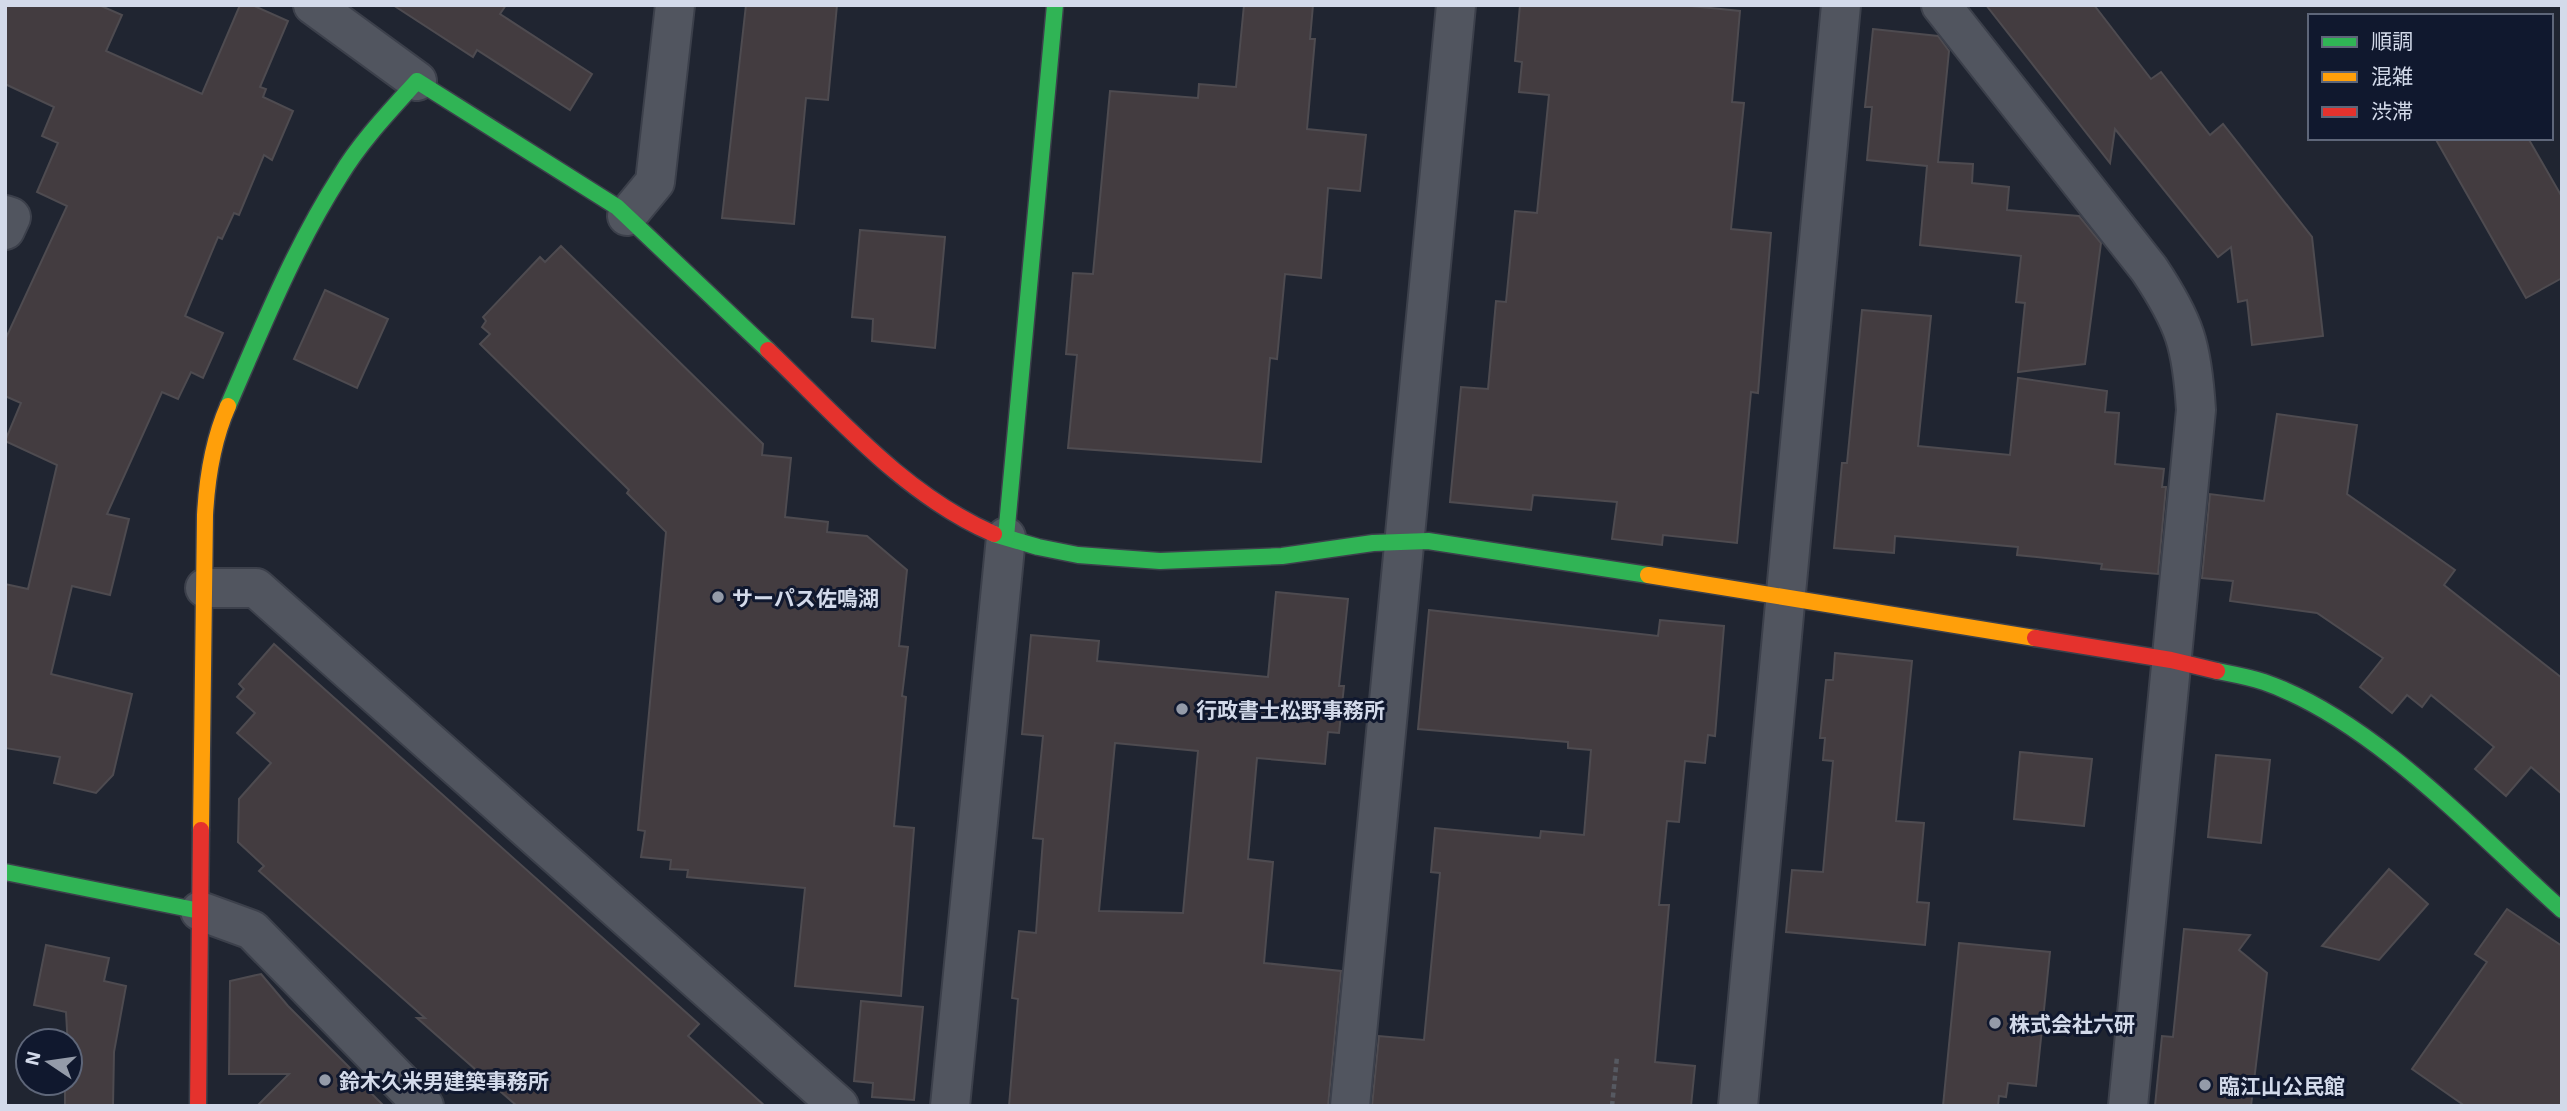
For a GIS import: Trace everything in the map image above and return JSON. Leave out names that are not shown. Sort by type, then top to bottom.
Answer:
[{"type":"street","points":[[313,5],[417,81],[627,216],[889,466],[924,495],[962,520],[1006,537],[1086,555],[1170,559],[1283,556],[1405,541],[1500,549],[2171,660],[2264,682],[2348,724],[2398,762],[2562,910]]},
{"type":"street","points":[[627,216],[655,182],[675,5]]},
{"type":"street","points":[[950,1106],[1055,5]]},
{"type":"street","points":[[1350,1106],[1456,5]]},
{"type":"street","points":[[1738,1106],[1841,5]]},
{"type":"street","points":[[1941,5],[2148,269],[2177,312],[2193,359],[2196,410],[2128,1106]]},
{"type":"street","points":[[198,1106],[207,484],[221,422],[232,392],[314,219],[370,134],[417,81]]},
{"type":"street","points":[[5,215],[11,217],[5,230]]},
{"type":"street","points":[[205,588],[256,589],[839,1106]]},
{"type":"street","points":[[5,872],[200,911],[252,930],[424,1106]]},
{"type":"path","points":[[1612,1106],[1616,1057]]},
{"type":"building","points":[[5,5],[99,5],[122,15],[106,51],[202,94],[240,5],[252,5],[288,21],[260,87],[266,89],[263,97],[293,111],[272,160],[264,155],[239,215],[234,213],[222,239],[218,237],[185,316],[223,333],[203,378],[191,372],[178,399],[162,392],[107,514],[129,519],[110,595],[72,586],[51,674],[132,694],[113,775],[96,793],[54,783],[60,757],[5,748],[5,584],[28,589],[57,465],[5,441],[21,403],[5,396],[5,340],[67,206],[37,192],[58,143],[42,136],[54,107],[5,84]]},
{"type":"building","points":[[393,5],[506,5],[500,14],[592,74],[570,110],[477,50],[473,57]]},
{"type":"building","points":[[746,5],[837,5],[828,100],[806,98],[794,224],[722,218]]},
{"type":"building","points":[[1244,5],[1313,5],[1310,39],[1315,39],[1307,129],[1366,135],[1360,191],[1328,188],[1321,278],[1285,274],[1277,359],[1270,358],[1261,462],[1068,448],[1077,355],[1066,354],[1073,273],[1093,274],[1110,91],[1198,98],[1199,84],[1236,87]]},
{"type":"building","points":[[1520,5],[1681,5],[1740,11],[1732,102],[1744,103],[1731,229],[1771,233],[1758,393],[1751,392],[1737,543],[1663,535],[1662,545],[1612,539],[1617,502],[1533,495],[1531,510],[1450,502],[1461,387],[1488,389],[1496,301],[1506,302],[1515,211],[1537,213],[1549,95],[1519,92],[1522,62],[1515,61]]},
{"type":"building","points":[[1986,5],[2094,5],[2151,79],[2161,72],[2210,135],[2223,124],[2312,237],[2323,336],[2252,345],[2247,300],[2238,302],[2231,247],[2218,257],[2115,129],[2110,163]]},
{"type":"building","points":[[1873,29],[1938,36],[1949,51],[1938,162],[1973,164],[1972,183],[2009,187],[2007,210],[2079,216],[2101,243],[2085,364],[2018,372],[2025,303],[2016,302],[2021,256],[1920,245],[1927,166],[1867,160],[1872,107],[1865,107]]},
{"type":"building","points":[[2436,140],[2529,140],[2562,197],[2562,278],[2526,298]]},
{"type":"building","points":[[860,230],[945,237],[935,348],[872,341],[873,319],[852,317]]},
{"type":"building","points":[[561,246],[763,444],[762,455],[791,458],[785,517],[828,522],[827,532],[867,536],[907,570],[899,646],[908,647],[902,696],[906,697],[894,826],[914,828],[901,996],[795,986],[805,888],[687,877],[688,870],[670,869],[671,860],[641,857],[645,831],[638,830],[666,532],[627,493],[629,490],[480,344],[490,334],[482,327],[486,321],[483,317],[540,257],[545,262]]},
{"type":"building","points":[[325,290],[388,319],[357,388],[294,359]]},
{"type":"building","points":[[1862,310],[1931,316],[1918,446],[2010,455],[2018,378],[2107,391],[2105,412],[2119,413],[2115,464],[2164,469],[2162,487],[2166,487],[2158,574],[2101,569],[2102,564],[2017,555],[2018,547],[1895,536],[1894,553],[1834,548],[1842,463],[1847,463]]},
{"type":"building","points":[[2277,414],[2357,425],[2347,494],[2455,570],[2444,585],[2562,678],[2562,794],[2531,767],[2506,796],[2475,769],[2494,747],[2431,695],[2422,707],[2407,695],[2392,713],[2360,687],[2383,658],[2317,613],[2230,601],[2233,581],[2202,578],[2210,494],[2264,501]]},
{"type":"building","points":[[1276,592],[1348,599],[1339,686],[1344,686],[1339,733],[1328,732],[1325,764],[1257,758],[1248,859],[1273,862],[1264,963],[1341,971],[1328,1106],[1009,1106],[1018,999],[1012,998],[1019,931],[1036,933],[1043,839],[1033,838],[1043,736],[1022,734],[1031,635],[1099,641],[1097,661],[1268,677]],"holes":[[[1115,743],[1198,751],[1183,913],[1099,911]]]},
{"type":"building","points":[[1429,610],[1658,636],[1660,620],[1724,626],[1715,736],[1708,735],[1705,763],[1685,761],[1679,822],[1667,821],[1659,905],[1669,905],[1655,1062],[1695,1066],[1691,1106],[1372,1106],[1379,1036],[1424,1040],[1440,873],[1431,872],[1435,828],[1540,838],[1541,831],[1584,835],[1591,750],[1568,748],[1568,742],[1418,729]]},
{"type":"building","points":[[274,644],[699,1024],[688,1036],[765,1106],[517,1106],[417,1018],[425,1018],[259,871],[264,866],[238,842],[239,799],[271,763],[237,733],[255,713],[237,697],[244,689],[239,684]]},
{"type":"building","points":[[1835,653],[1912,661],[1896,821],[1924,823],[1917,902],[1929,903],[1925,945],[1786,932],[1792,870],[1823,872],[1833,761],[1823,760],[1825,738],[1820,738],[1826,680],[1833,680]]},
{"type":"building","points":[[2020,752],[2092,759],[2084,826],[2014,819]]},
{"type":"building","points":[[2216,755],[2270,760],[2261,843],[2208,837]]},
{"type":"building","points":[[2389,869],[2428,904],[2379,960],[2322,946]]},
{"type":"building","points":[[2507,909],[2562,946],[2562,1106],[2465,1106],[2412,1069],[2487,962],[2475,954]]},
{"type":"building","points":[[2184,929],[2250,935],[2239,950],[2267,973],[2251,1106],[2155,1106],[2162,1036],[2173,1037]]},
{"type":"building","points":[[1959,943],[2050,952],[2036,1086],[2008,1083],[2006,1097],[1999,1096],[1998,1106],[1943,1106]]},
{"type":"building","points":[[46,945],[109,958],[104,981],[126,986],[114,1052],[113,1106],[65,1106],[65,1097],[84,1097],[84,1027],[67,1027],[66,1012],[34,1005]]},
{"type":"building","points":[[261,974],[384,1106],[257,1106],[289,1074],[229,1074],[230,981]]},
{"type":"building","points":[[861,1001],[923,1007],[914,1100],[872,1097],[873,1083],[854,1081]]},
{"type":"traffic: fast","points":[[1006,537],[1055,5]]},
{"type":"traffic: fast","points":[[228,406],[280,289],[323,203],[357,151],[417,81],[617,207],[768,350]]},
{"type":"traffic: fast","points":[[994,534],[1078,555],[1160,561],[1282,556],[1373,543],[1428,541],[1648,575]]},
{"type":"traffic: fast","points":[[2217,671],[2264,682],[2305,700],[2344,723],[2422,781],[2562,910]]},
{"type":"traffic: fast","points":[[5,872],[200,911]]},
{"type":"traffic: slow","points":[[201,830],[205,515],[212,459],[228,406]]},
{"type":"traffic: slow","points":[[1648,575],[2035,638]]},
{"type":"traffic: jam","points":[[768,350],[901,476],[961,518],[994,534]]},
{"type":"traffic: jam","points":[[2035,638],[2171,660],[2217,671]]},
{"type":"traffic: jam","points":[[198,1106],[201,830]]},
{"type":"place","name":"サーパス佐鳴湖","points":[[718,597]]},
{"type":"place","name":"行政書士松野事務所","points":[[1182,709]]},
{"type":"place","name":"株式会社六研","points":[[1995,1023]]},
{"type":"place","name":"鈴木久米男建築事務所","points":[[325,1080]]},
{"type":"place","name":"臨江山公民館","points":[[2205,1085]]}]
